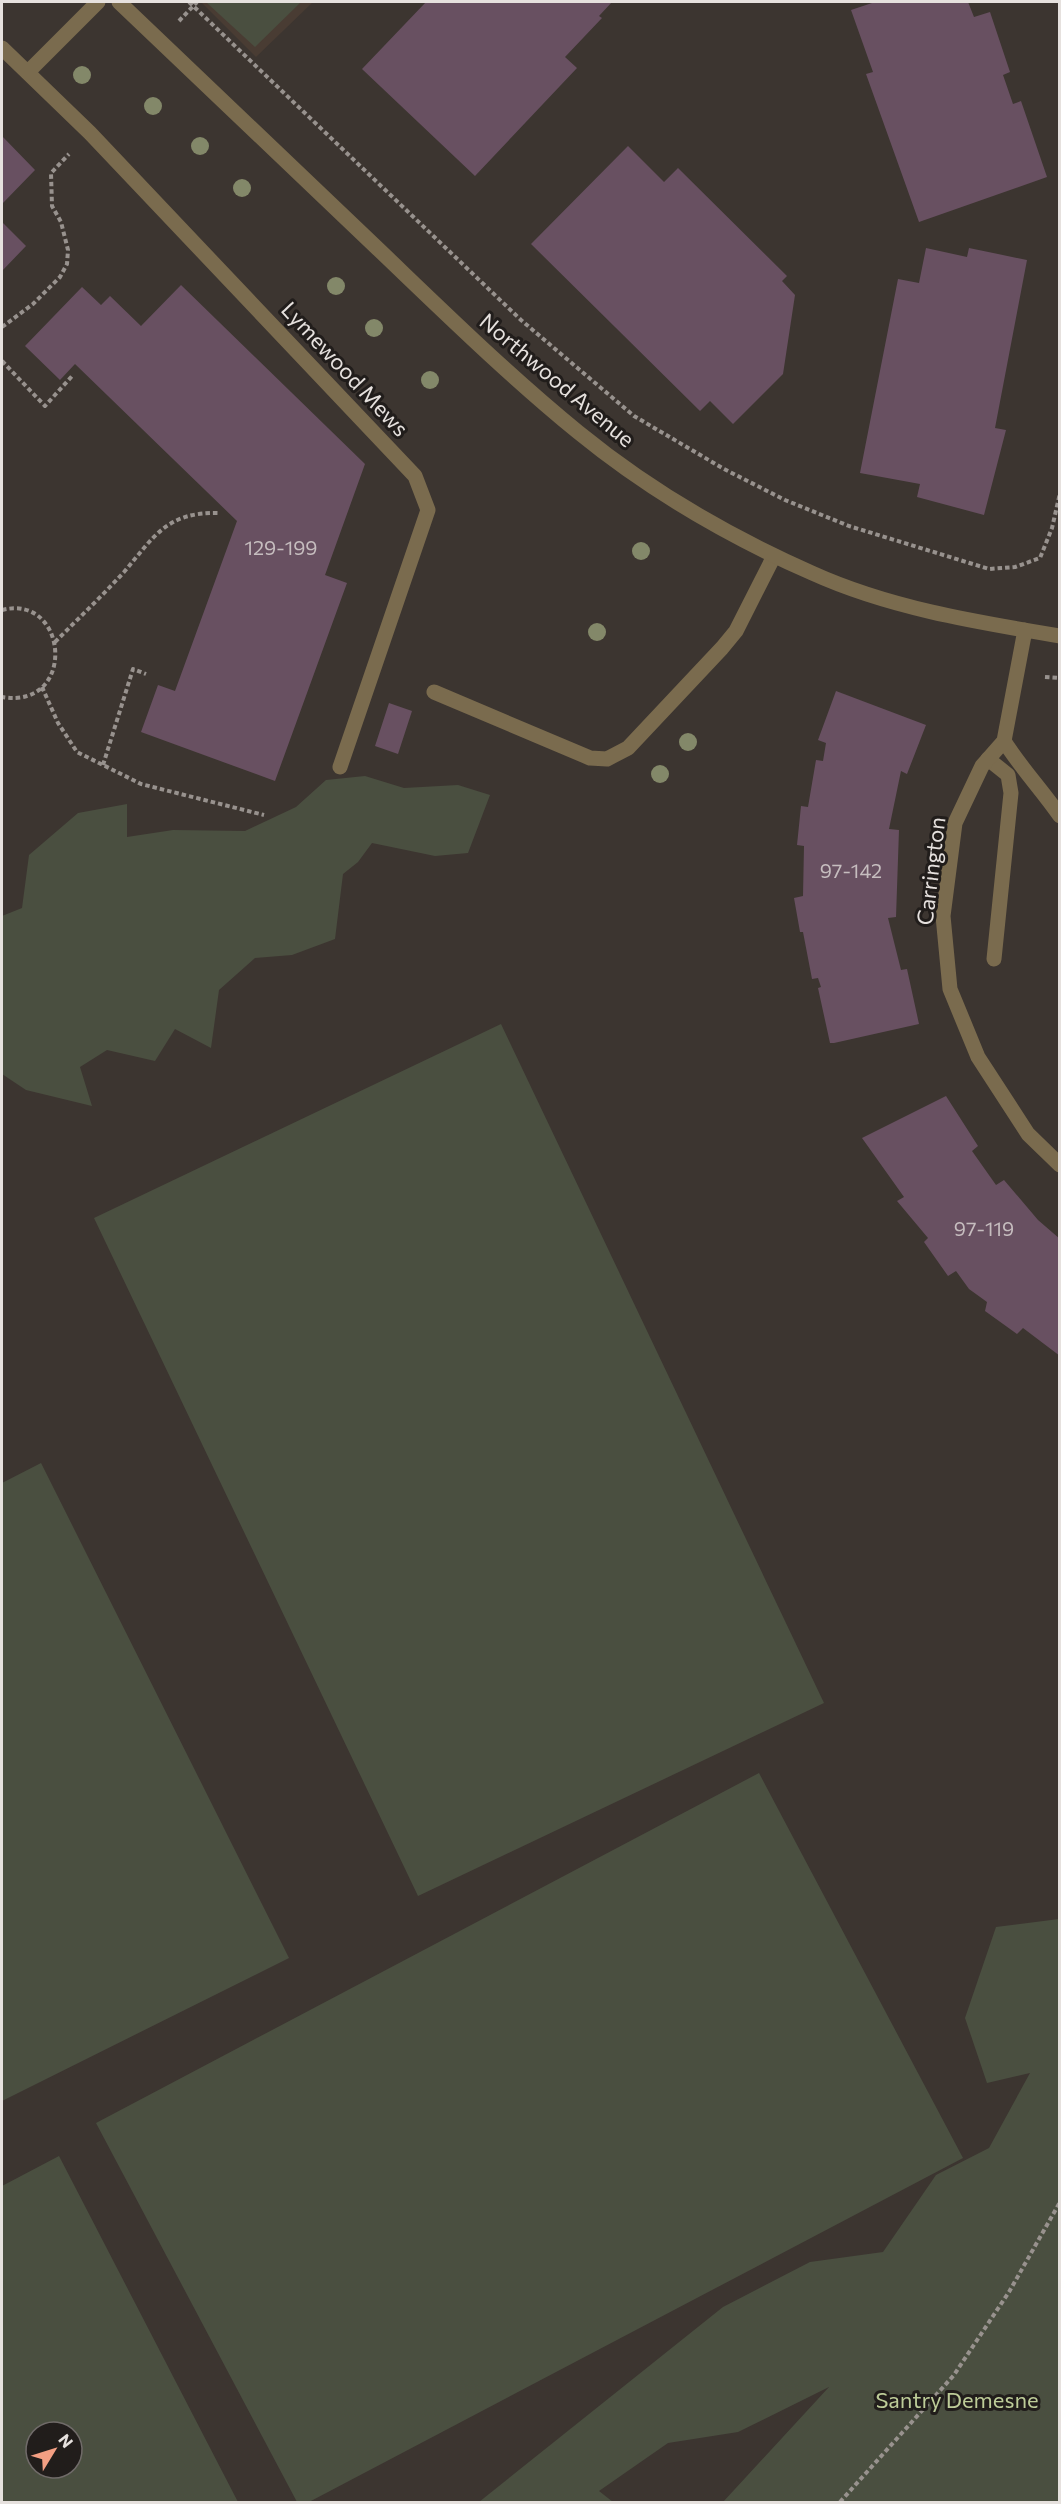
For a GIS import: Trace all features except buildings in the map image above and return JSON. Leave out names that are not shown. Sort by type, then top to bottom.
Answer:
[{"type":"street","points":[[28,72],[98,2]]},
{"type":"street","name":"Northwood Avenue","points":[[119,2],[499,364],[580,434],[693,513],[774,556],[851,589],[923,610],[1059,636]]},
{"type":"street","name":"Lymewood Mews","points":[[2,48],[90,133],[415,476],[428,510],[340,767]]},
{"type":"street","points":[[434,692],[590,758],[607,759],[628,748],[736,631],[774,556]]},
{"type":"street","points":[[1025,630],[1004,741],[1019,765],[1059,816]]},
{"type":"street","name":"Carrington","points":[[1004,741],[982,766],[955,823],[943,916],[950,988],[978,1057],[1028,1134],[1059,1165]]},
{"type":"street","points":[[988,759],[1008,776],[1011,793],[994,959]]},
{"type":"path","points":[[189,2],[521,320],[634,416],[679,444],[786,500],[849,526],[989,568],[1015,567],[1040,558],[1052,528],[1059,493]]},
{"type":"path","points":[[2,327],[33,304],[60,278],[67,264],[68,250],[61,222],[52,206],[51,173],[90,133]]},
{"type":"path","points":[[2,361],[45,406],[73,375]]},
{"type":"path","points":[[55,642],[124,571],[145,544],[161,530],[177,520],[200,513],[218,513]]},
{"type":"path","points":[[2,610],[20,609],[32,613],[47,626],[55,642],[55,667],[42,687],[28,695],[12,699],[2,697]]},
{"type":"path","points":[[103,765],[133,669],[146,674]]},
{"type":"path","points":[[42,687],[58,723],[77,752],[141,784],[264,815]]},
{"type":"path","points":[[840,2502],[954,2375],[1009,2292],[1059,2202]]},
{"type":"shaded area","points":[[201,2],[313,2],[256,57]]},
{"type":"green space","points":[[301,2],[255,47],[207,3]]},
{"type":"green space","points":[[365,776],[404,788],[458,785],[490,795],[468,853],[435,856],[372,843],[358,862],[343,874],[335,939],[292,955],[255,958],[219,990],[211,1048],[175,1029],[155,1061],[107,1050],[80,1067],[92,1106],[26,1090],[2,1074],[2,916],[22,908],[29,855],[78,813],[127,804],[127,837],[173,830],[245,831],[296,807],[326,780]]},
{"type":"green space","points":[[501,1024],[824,1703],[418,1896],[94,1218]]},
{"type":"green space","points":[[41,1463],[289,1958],[2,2101],[2,1483]]},
{"type":"green space","points":[[759,1773],[963,2158],[309,2502],[297,2502],[96,2123]]},
{"type":"green space","name":"Santry Demesne","points":[[1059,1919],[1059,2502],[723,2502],[829,2387],[738,2432],[668,2443],[599,2491],[613,2502],[479,2502],[723,2307],[810,2262],[883,2252],[936,2175],[989,2148],[1030,2073],[987,2083],[965,2018],[996,1927]]},
{"type":"green space","points":[[59,2156],[238,2502],[2,2502],[2,2186]]}]
